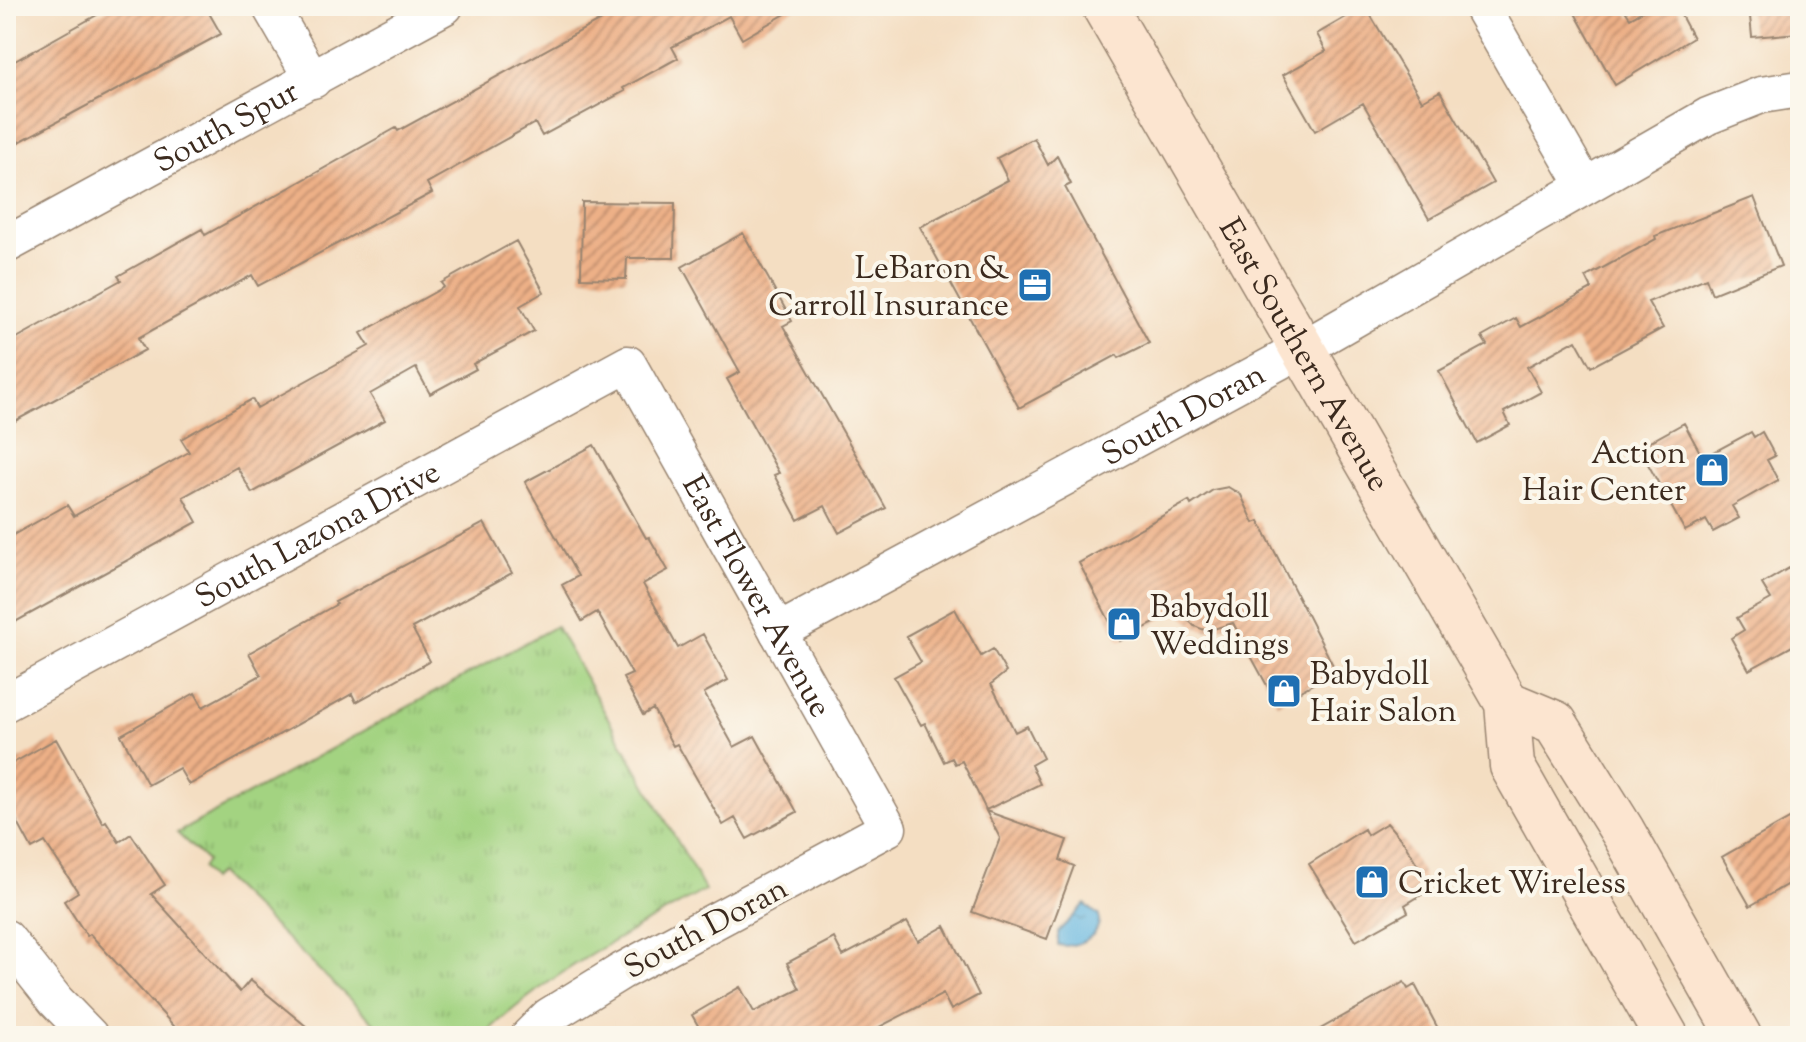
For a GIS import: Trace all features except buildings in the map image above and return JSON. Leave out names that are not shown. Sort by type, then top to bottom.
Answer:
[{"type":"main road","name":"East Southern Avenue","points":[[1104,6],[1507,703],[1512,766],[1666,1036]]},
{"type":"main road","points":[[1507,703],[1555,723],[1623,832],[1731,1021]]},
{"type":"main road","points":[[1561,850],[1598,877],[1669,978],[1694,1002],[1731,1021]]},
{"type":"street","points":[[270,6],[313,80]]},
{"type":"street","name":"South Spur","points":[[6,245],[445,6]]},
{"type":"street","points":[[1481,6],[1585,186]]},
{"type":"street","name":"South Doran","points":[[778,632],[1302,349],[1708,116],[1761,95],[1800,89]]},
{"type":"street","name":"East Flower Avenue","points":[[628,364],[888,828]]},
{"type":"street","name":"South Lazona Drive","points":[[6,703],[628,364]]},
{"type":"street","name":"South Doran","points":[[529,1036],[549,1016],[622,971],[888,828]]},
{"type":"street","points":[[6,938],[56,1001],[90,1036]]},
{"type":"green space","points":[[556,626],[705,890],[561,974],[508,1013],[483,1036],[388,1036],[218,873],[211,880],[202,868],[207,861],[177,833]]},
{"type":"water","points":[[1085,904],[1099,916],[1096,931],[1079,943],[1058,945],[1058,932]]},
{"type":"place","name":"LeBaron & Carroll Insurance","points":[[1035,285]]},
{"type":"place","name":"Action Hair Center","points":[[1712,470]]},
{"type":"place","name":"Babydoll Weddings","points":[[1124,624]]},
{"type":"place","name":"Babydoll Hair Salon","points":[[1284,691]]},
{"type":"place","name":"Cricket Wireless","points":[[1372,882]]}]
